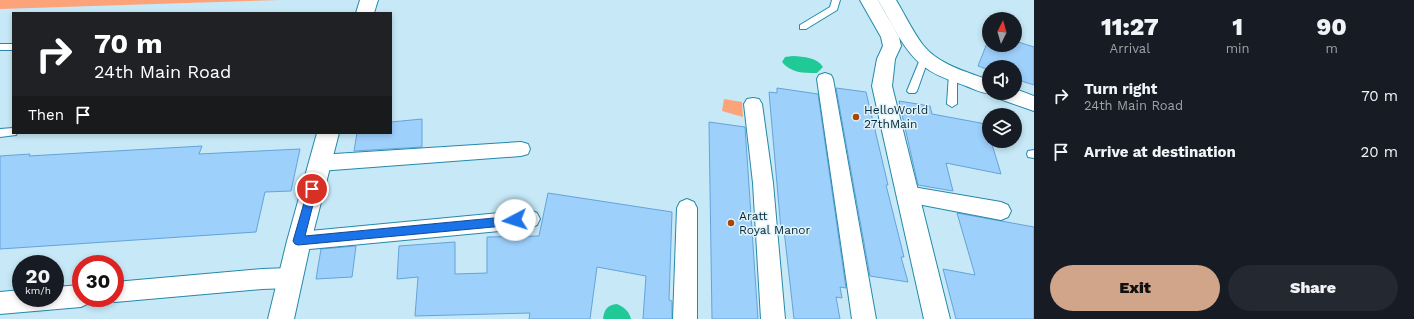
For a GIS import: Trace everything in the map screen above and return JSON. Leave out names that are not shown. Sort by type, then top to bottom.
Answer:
[{"type":"street","points":[[365,12],[369,0]]},
{"type":"street","points":[[869,0],[890,38],[892,46],[886,59],[882,86],[937,319]]},
{"type":"street","points":[[887,0],[917,50],[924,57],[933,64],[953,74],[982,84]]},
{"type":"street","points":[[825,79],[864,319]]},
{"type":"street","points":[[1022,100],[1034,104]]},
{"type":"street","points":[[753,104],[763,184],[773,319]]},
{"type":"street","points":[[282,319],[298,241],[328,134]]},
{"type":"street","points":[[320,163],[521,149]]},
{"type":"street","points":[[907,194],[1001,211]]},
{"type":"street","points":[[685,319],[686,208]]},
{"type":"street","points":[[298,241],[530,219]]},
{"type":"street","points":[[124,291],[262,279],[290,278]]},
{"type":"street","points":[[0,303],[12,302]]},
{"type":"lane","points":[[803,27],[834,8],[836,0]]},
{"type":"lane","points":[[0,47],[12,47]]},
{"type":"lane","points":[[912,91],[924,57]]},
{"type":"lane","points":[[952,104],[953,74]]},
{"type":"lane","points":[[0,133],[12,132]]},
{"type":"shaded area","points":[[0,0],[280,0],[0,9]]},
{"type":"shaded area","points":[[793,56],[814,59],[823,67],[817,73],[793,70],[782,62],[785,57]]},
{"type":"shaded area","points":[[724,99],[742,102],[743,117],[722,111]]},
{"type":"shaded area","points":[[617,304],[626,310],[631,319],[603,319],[607,308]]},
{"type":"building","points":[[1022,43],[1034,47],[1034,85],[1022,81],[1022,60],[982,60],[982,67],[978,66],[984,52],[1022,52]]},
{"type":"building","points":[[777,88],[818,94],[846,288],[840,287],[842,298],[836,297],[840,319],[794,319],[784,230],[781,230],[769,92],[777,93]]},
{"type":"building","points":[[836,88],[866,92],[888,185],[886,185],[904,257],[901,257],[908,282],[870,276]]},
{"type":"building","points":[[899,101],[930,106],[932,114],[982,123],[982,148],[993,148],[1001,174],[946,163],[953,191],[918,185]]},
{"type":"building","points":[[422,119],[422,147],[354,151],[357,134],[392,134],[392,122]]},
{"type":"building","name":"Aratt Royal Manor","points":[[709,122],[745,127],[758,319],[712,319]]},
{"type":"building","points":[[202,146],[199,154],[300,149],[291,191],[265,192],[256,232],[0,249],[0,156],[30,154],[29,156]]},
{"type":"building","points":[[548,193],[672,212],[669,300],[672,301],[672,319],[643,319],[646,276],[597,267],[590,319],[529,319],[530,313],[415,316],[418,277],[397,279],[399,246],[455,242],[455,274],[487,273],[487,237],[539,236]]},
{"type":"building","points":[[957,213],[1034,227],[1034,319],[956,319],[943,269],[975,275]]},
{"type":"building","points":[[356,246],[352,277],[316,279],[321,249]]},
{"type":"place","name":"HelloWorld 27thMain","points":[[856,117]]},
{"type":"place","name":"Aratt Royal Manor","points":[[731,223]]},
{"type":"route","points":[[312,189],[298,241],[515,220]]}]
